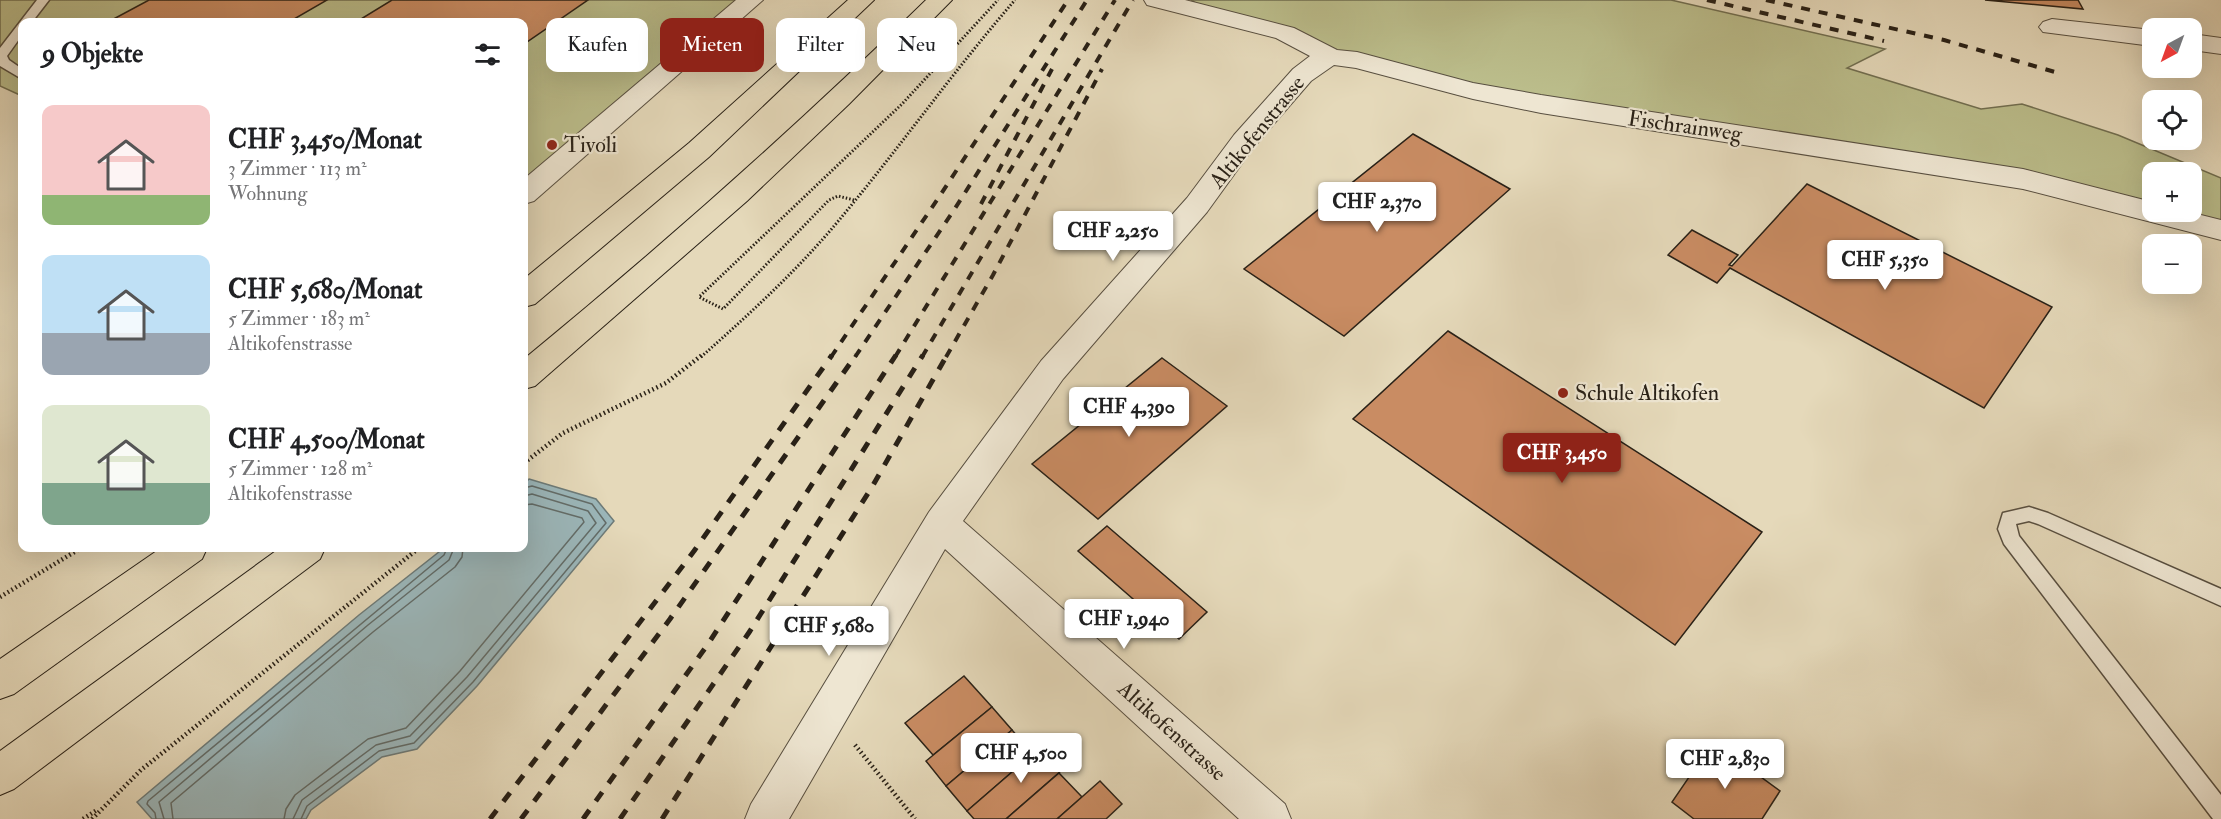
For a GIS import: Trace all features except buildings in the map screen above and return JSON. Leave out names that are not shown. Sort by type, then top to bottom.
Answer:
[{"type":"highway","points":[[528,293],[699,150],[862,0]]},
{"type":"highway","points":[[528,373],[758,175],[865,75],[940,0]]},
{"type":"highway","points":[[0,681],[183,552]]},
{"type":"highway","points":[[0,775],[302,552]]},
{"type":"street","points":[[528,191],[751,0]]},
{"type":"street","name":"Fischrainweg","points":[[1156,0],[1292,35],[1331,57],[1357,60],[1473,91],[1541,104],[2024,179],[2221,230]]},
{"type":"street","points":[[2052,27],[2142,37]]},
{"type":"street","points":[[2202,43],[2221,46]]},
{"type":"street","name":"Altikofenstrasse","points":[[766,819],[941,523],[1052,370],[1197,205],[1244,141],[1309,68],[1331,57]]},
{"type":"street","name":"Altikofenstrasse","points":[[941,523],[1270,819]]},
{"type":"lane","points":[[29,18],[43,0]]},
{"type":"lane","points":[[18,33],[1,56],[3,62],[18,72]]},
{"type":"lane","points":[[2221,598],[2043,518],[2029,514],[2009,518],[2006,527],[2008,537],[2221,812]]},
{"type":"path","points":[[854,200],[838,196],[829,200],[723,309],[699,297],[902,104],[998,0]]},
{"type":"path","points":[[528,460],[563,433],[598,414],[666,383],[730,332],[791,274],[854,200],[977,44],[1015,0]]},
{"type":"path","points":[[0,597],[74,552]]},
{"type":"path","points":[[92,819],[141,770],[414,552]]},
{"type":"path","points":[[829,712],[915,819]]},
{"type":"path","points":[[83,819],[103,806]]},
{"type":"green space","name":"Tivoli","points":[[0,0],[751,0],[730,18],[660,18],[660,72],[667,72],[528,191],[528,18],[18,18],[18,94],[0,86]]},
{"type":"green space","points":[[1191,0],[1671,0],[1885,49],[1847,68],[1981,109],[2022,104],[2118,135],[2142,145],[2142,150],[2154,150],[2183,162],[2142,162],[2142,209],[1473,91],[1213,14]]},
{"type":"green space","points":[[2202,170],[2221,178],[2221,230],[2191,222],[2202,222]]},
{"type":"water","points":[[528,480],[596,499],[614,521],[477,686],[417,749],[382,757],[311,810],[306,819],[152,819],[137,802],[359,615],[439,552],[528,552]]},
{"type":"railway","points":[[831,357],[1068,0]]},
{"type":"railway","points":[[855,357],[954,210],[1087,0]]},
{"type":"railway","points":[[895,357],[1115,0]]},
{"type":"railway","points":[[922,357],[1133,0]]},
{"type":"railway","points":[[1707,0],[1884,41]]},
{"type":"railway","points":[[1766,0],[1944,40],[2055,72]]},
{"type":"railway","points":[[981,204],[1052,69]]},
{"type":"railway","points":[[946,357],[993,275],[1102,69]]},
{"type":"railway","points":[[490,819],[694,551],[832,355]]},
{"type":"railway","points":[[521,819],[670,619],[856,355]]},
{"type":"railway","points":[[583,819],[708,644],[896,355]]},
{"type":"railway","points":[[620,819],[750,631],[923,355]]},
{"type":"railway","points":[[662,819],[872,487],[947,355]]},
{"type":"place","name":"Tivoli","points":[[552,145]]},
{"type":"place","name":"Schule Altikofen","points":[[1563,393]]}]
